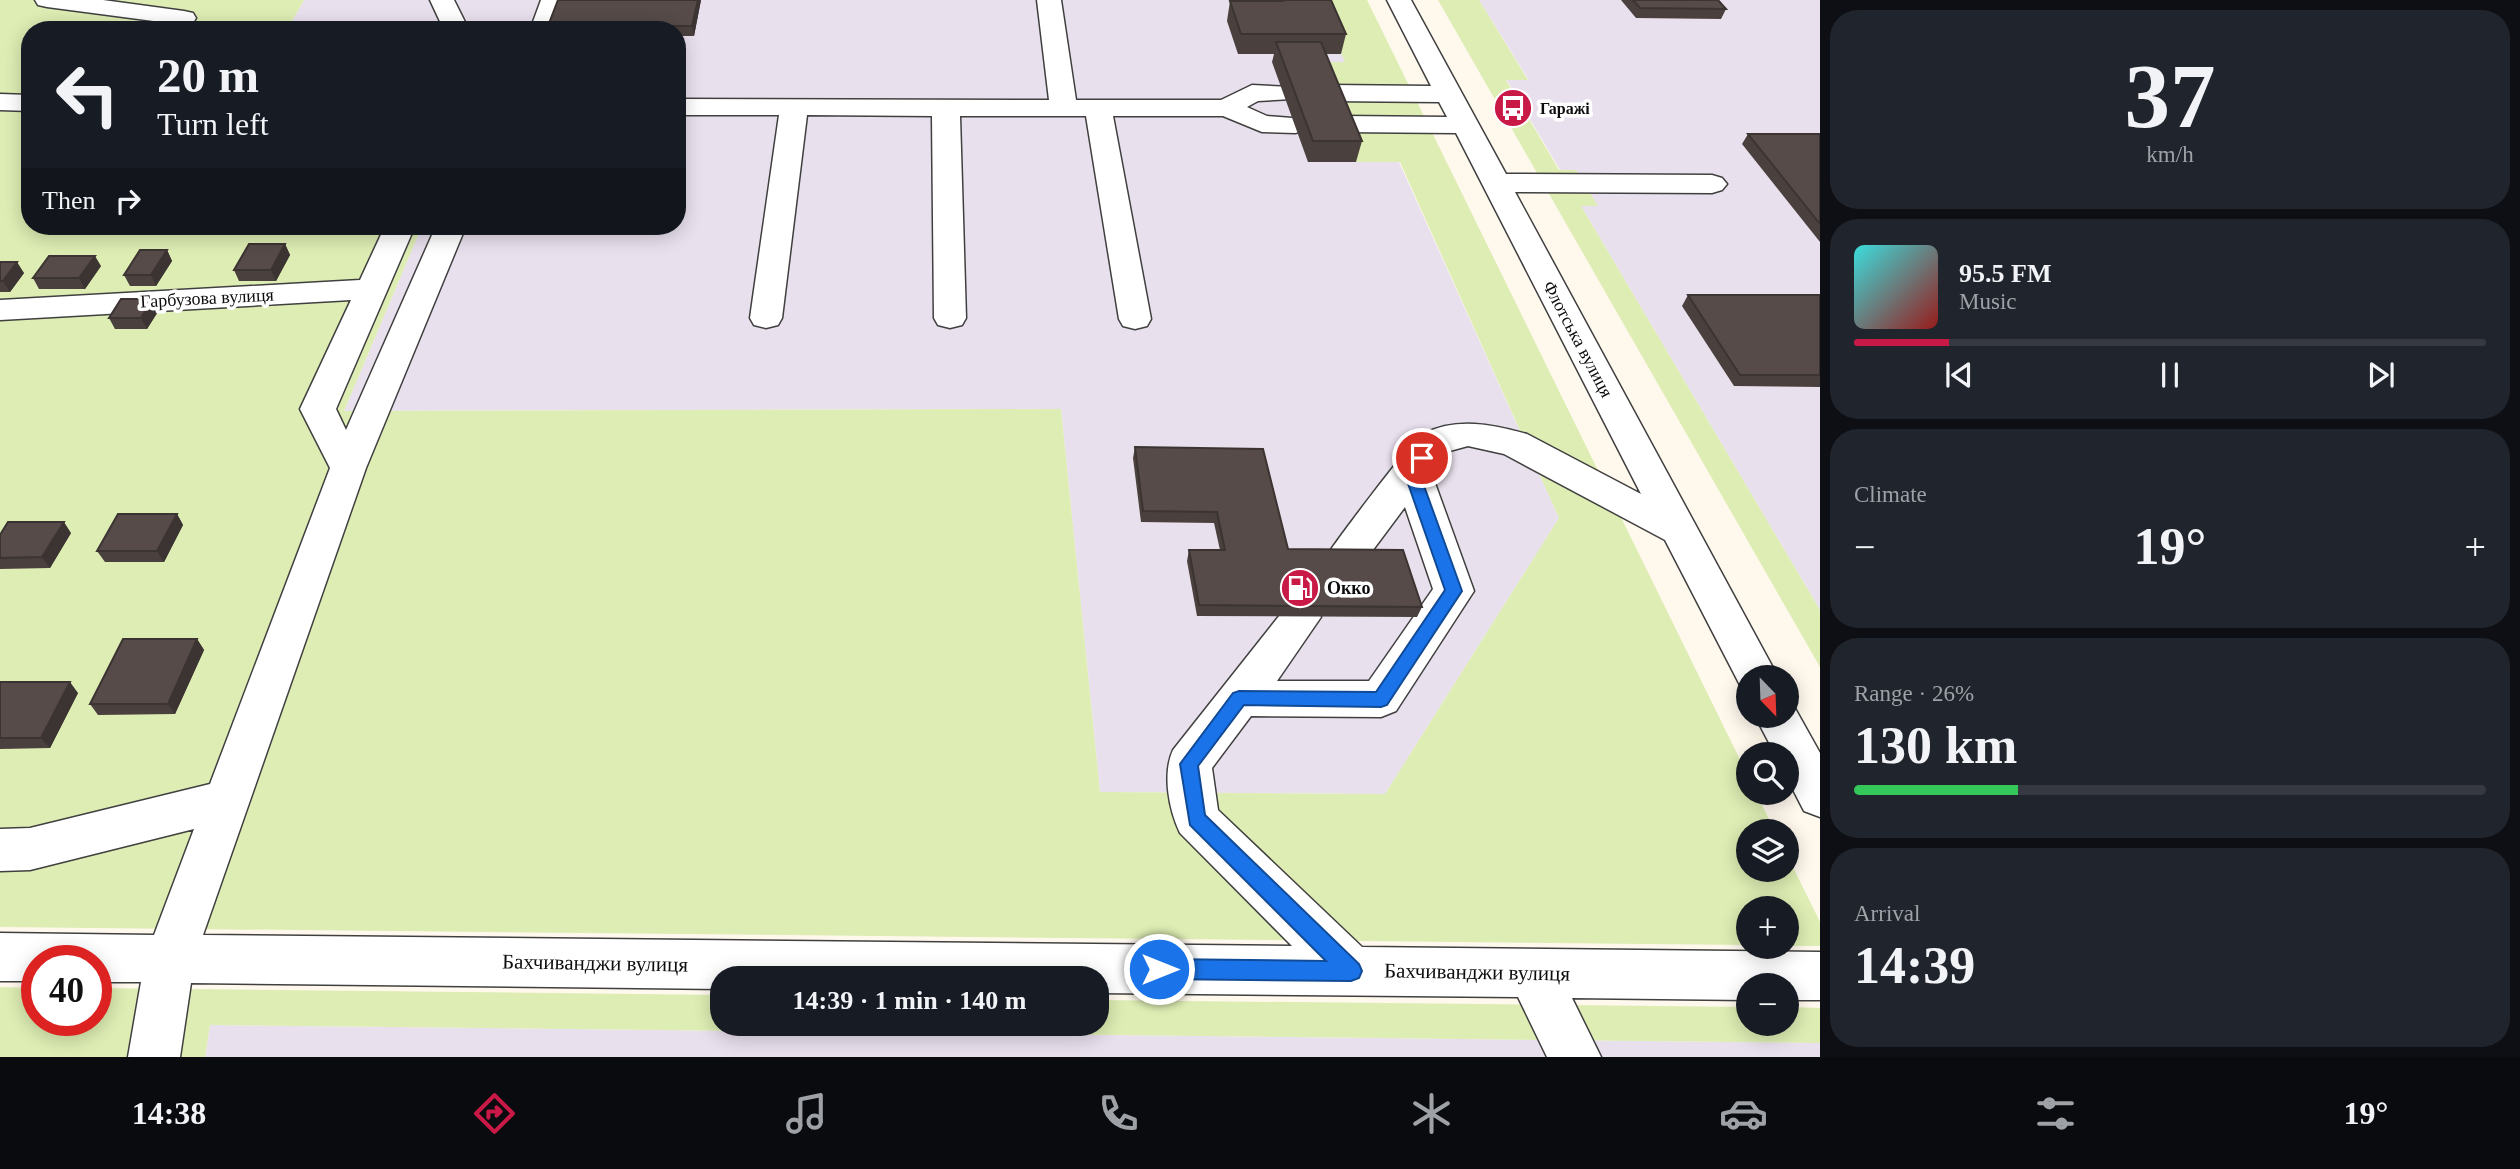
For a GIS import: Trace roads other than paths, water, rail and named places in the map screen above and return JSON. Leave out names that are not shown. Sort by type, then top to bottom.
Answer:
[{"type":"street","points":[[47,0],[162,21]]},
{"type":"street","points":[[442,0],[452,21]]},
{"type":"street","points":[[545,21],[553,0]]},
{"type":"street","points":[[1049,0],[1064,108]]},
{"type":"street","name":"Флотська вулиця","points":[[1399,0],[1751,665]]},
{"type":"street","points":[[181,21],[202,1]]},
{"type":"street","points":[[1227,108],[1252,93],[1283,93]]},
{"type":"street","points":[[1329,93],[1449,94]]},
{"type":"street","points":[[0,102],[21,103]]},
{"type":"street","points":[[686,107],[1227,108],[1262,124],[1295,124]]},
{"type":"street","points":[[766,318],[794,107]]},
{"type":"street","points":[[946,107],[950,318]]},
{"type":"street","points":[[1098,108],[1135,319]]},
{"type":"street","points":[[1341,124],[1465,125]]},
{"type":"street","points":[[1496,183],[1712,184]]},
{"type":"street","points":[[348,468],[318,409],[396,235]]},
{"type":"street","points":[[154,1057],[170,958],[348,468],[447,235]]},
{"type":"street","name":"Гарбузова вулиця","points":[[0,310],[372,289]]},
{"type":"street","points":[[1344,561],[1433,443],[1468,434],[1514,443],[1680,531]]},
{"type":"street","points":[[1239,698],[1381,699],[1454,591],[1412,472]]},
{"type":"street","points":[[1301,617],[1189,764],[1196,819],[1351,971]]},
{"type":"street","points":[[1783,728],[1820,797]]},
{"type":"street","points":[[0,850],[30,849],[228,800]]},
{"type":"street","name":"Бахчиванджи вулиця","points":[[0,957],[1820,976]]},
{"type":"street","points":[[1532,973],[1575,1057]]},
{"type":"place","name":"Гаражі","points":[[1513,108]]},
{"type":"place","name":"Окко","points":[[1300,588]]}]
